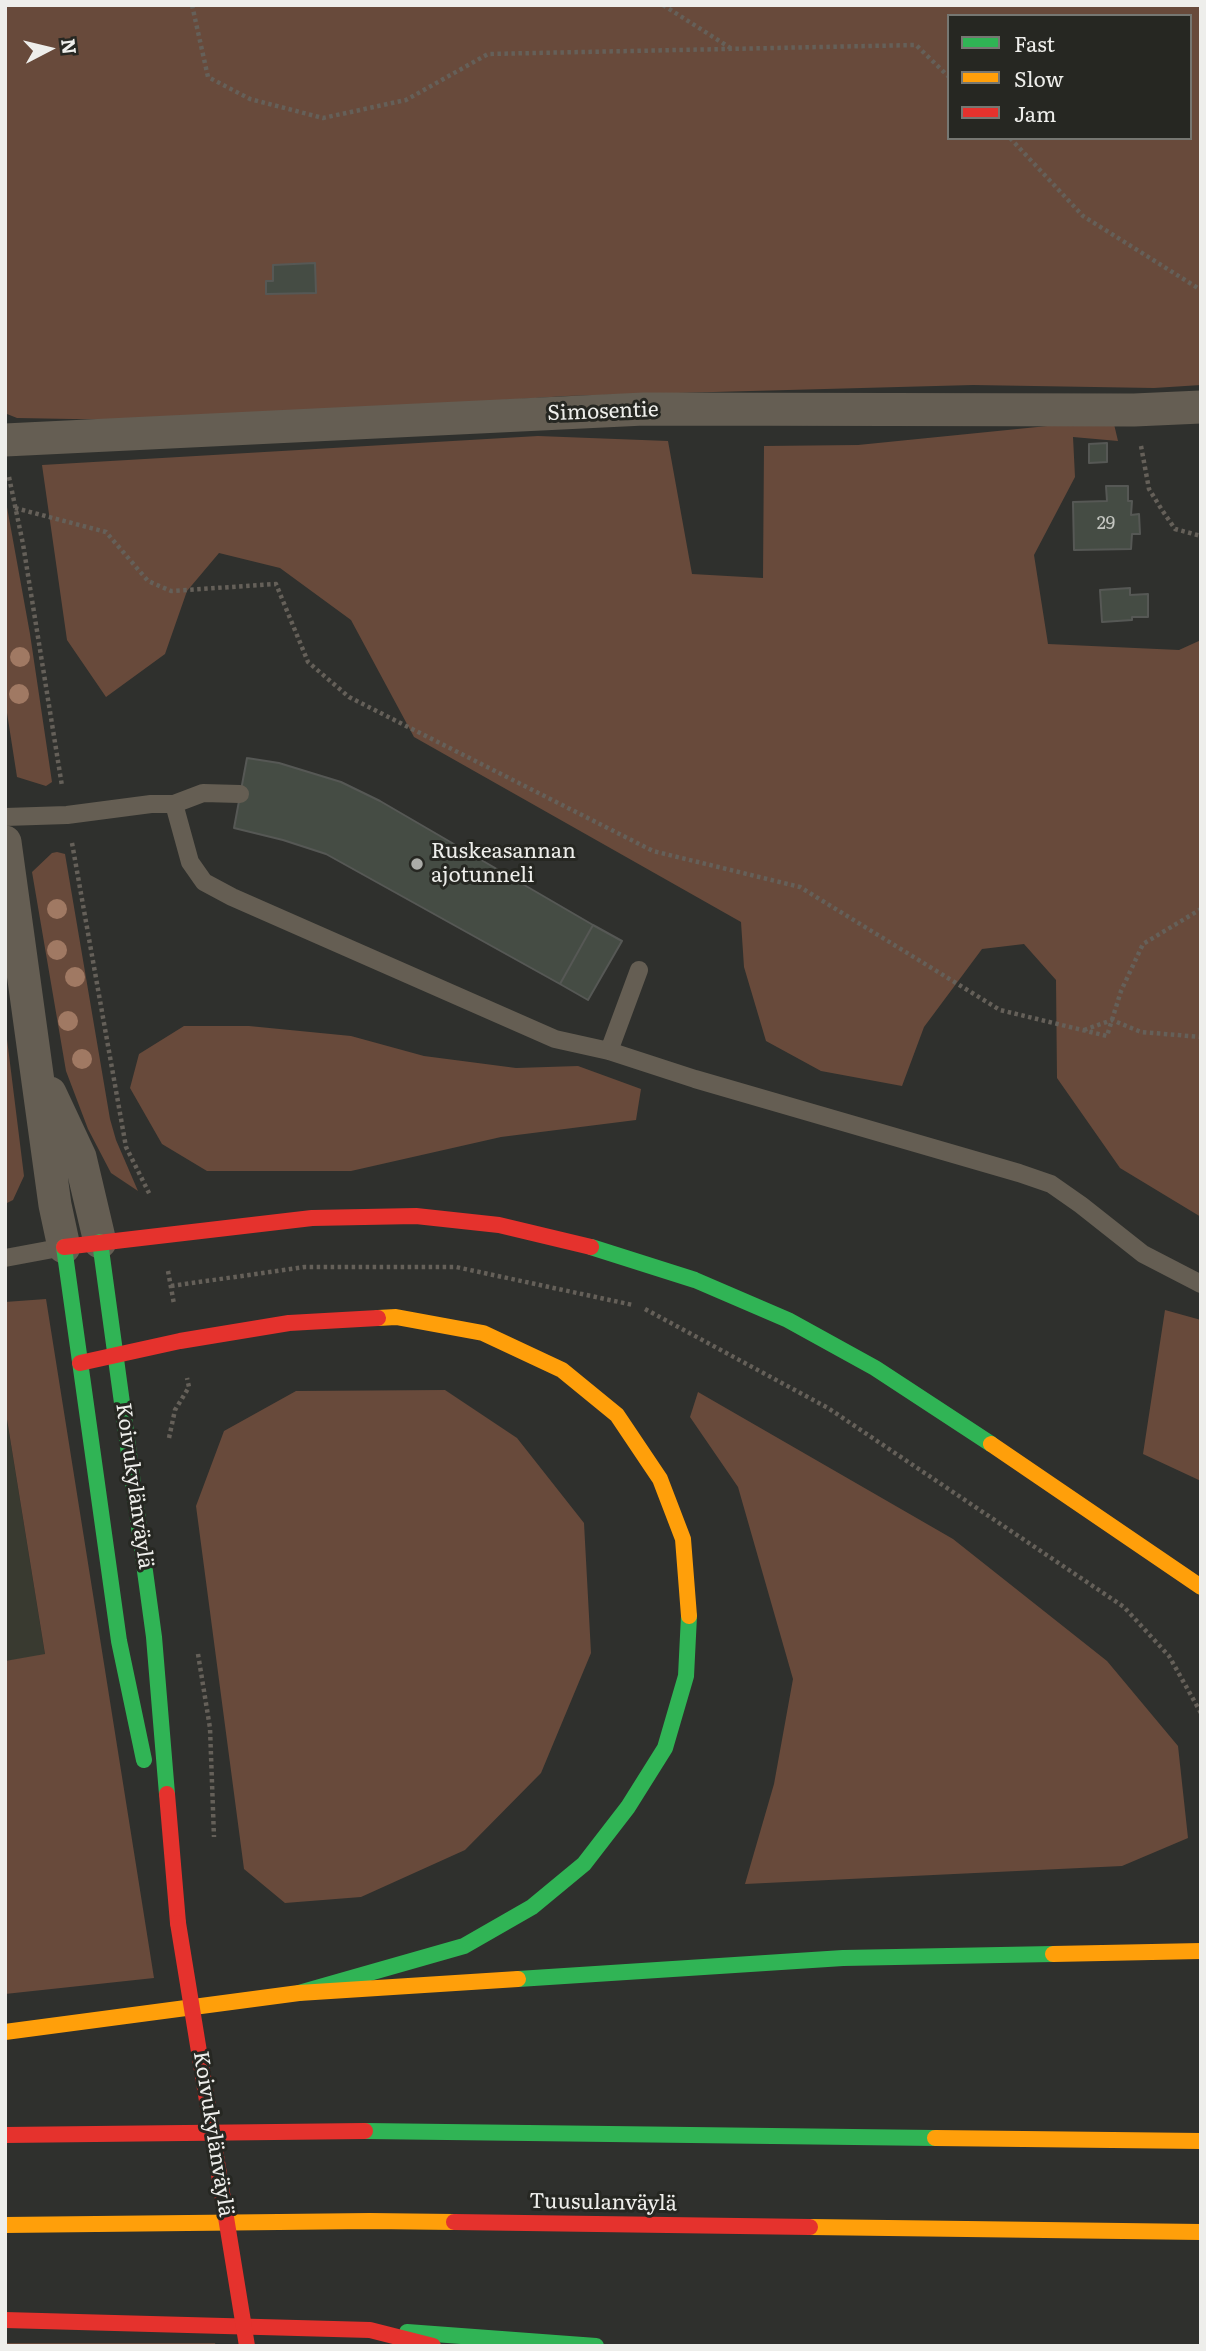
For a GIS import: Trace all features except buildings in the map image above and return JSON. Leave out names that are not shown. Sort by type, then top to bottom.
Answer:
[{"type":"main road","points":[[64,1247],[312,1218],[416,1216],[499,1225],[588,1245],[695,1280],[788,1320],[875,1368],[1201,1587]]},
{"type":"main road","name":"Koivukylänväylä","points":[[100,1242],[155,1637],[178,1923]]},
{"type":"main road","name":"Koivukylänväylä","points":[[64,1247],[119,1641],[178,1923],[247,2346]]},
{"type":"main road","points":[[79,1363],[180,1340],[289,1323],[396,1317],[483,1333],[562,1370],[617,1415],[660,1479],[683,1539],[690,1607],[686,1676],[665,1748],[628,1807],[584,1864],[532,1907],[464,1946],[299,1993]]},
{"type":"main road","points":[[5,2032],[299,1993],[843,1958],[1201,1951]]},
{"type":"main road","points":[[5,2135],[354,2131],[1201,2141]]},
{"type":"main road","name":"Tuusulanväylä","points":[[5,2225],[370,2221],[1201,2232]]},
{"type":"main road","points":[[5,2320],[370,2330],[596,2346]]},
{"type":"main road","points":[[370,2330],[433,2346]]},
{"type":"street","name":"Simosentie","points":[[6,457],[644,409],[1134,410],[1201,407]]},
{"type":"street","name":"Koivukylänväylä","points":[[5,842],[55,1205],[64,1247]]},
{"type":"street","name":"Koivukylänväylä","points":[[35,1062],[80,1157],[100,1242]]},
{"type":"lane","points":[[5,817],[67,815],[151,804],[174,804],[203,793],[240,794]]},
{"type":"lane","points":[[174,804],[190,862],[204,882],[244,902],[555,1039],[609,1051],[1051,1184],[1143,1254],[1201,1284]]},
{"type":"lane","points":[[609,1051],[639,970]]},
{"type":"lane","points":[[5,1258],[64,1247]]},
{"type":"path","points":[[192,5],[208,77],[250,99],[323,118],[406,100],[488,54],[916,45],[947,75]]},
{"type":"path","points":[[663,5],[733,50]]},
{"type":"path","points":[[1012,140],[1083,216],[1201,290]]},
{"type":"path","points":[[1134,410],[1149,489],[1175,529],[1201,537]]},
{"type":"path","points":[[6,457],[126,1147],[156,1207],[188,1387],[175,1410],[167,1449]]},
{"type":"path","points":[[15,508],[106,532],[148,581],[171,591],[276,584],[308,662],[349,697],[653,851],[800,887],[1000,1010],[1107,1036],[1121,991],[1143,944],[1201,909]]},
{"type":"path","points":[[1083,1031],[1112,1020],[1142,1032],[1201,1037]]},
{"type":"path","points":[[171,1286],[305,1267],[456,1267],[643,1307],[828,1408],[1124,1607],[1169,1656],[1201,1713]]},
{"type":"path","points":[[197,1648],[210,1728],[214,1839]]},
{"type":"shaded area","points":[[5,5],[1201,5],[1201,385],[1154,388],[973,385],[566,396],[183,421],[17,418],[7,414]]},
{"type":"shaded area","points":[[1107,420],[1114,424],[1118,441],[1073,437],[1075,477],[1034,555],[1048,644],[1179,650],[1201,640],[1201,1217],[1120,1168],[1057,1078],[1056,980],[1024,944],[982,949],[924,1027],[902,1086],[821,1071],[766,1041],[744,967],[741,922],[414,737],[351,620],[280,568],[219,553],[187,591],[165,654],[106,697],[67,640],[42,465],[538,436],[668,441],[692,574],[763,578],[764,446],[858,445]]},
{"type":"shaded area","points":[[5,496],[30,634],[52,782],[46,786],[17,777],[5,700]]},
{"type":"shaded area","points":[[52,853],[65,854],[110,1119],[138,1191],[111,1173],[88,1129],[66,1071],[32,872]]},
{"type":"shaded area","points":[[5,1023],[24,1176],[13,1200],[5,1204]]},
{"type":"shaded area","points":[[184,1026],[249,1026],[351,1036],[424,1056],[516,1068],[578,1066],[641,1089],[636,1120],[501,1137],[351,1171],[207,1171],[162,1144],[130,1088],[139,1054]]},
{"type":"shaded area","points":[[46,1299],[154,1978],[5,1994],[5,1661],[45,1654],[5,1407],[5,1302]]},
{"type":"shaded area","points":[[1165,1310],[1201,1320],[1201,1481],[1143,1454]]},
{"type":"shaded area","points":[[445,1390],[517,1438],[584,1523],[591,1653],[541,1773],[465,1850],[361,1897],[285,1903],[244,1869],[196,1506],[224,1431],[296,1391]]},
{"type":"shaded area","points":[[698,1392],[953,1539],[1107,1661],[1178,1746],[1188,1838],[1122,1866],[745,1884],[774,1784],[793,1679],[738,1487],[690,1417]]},
{"type":"shaded area","points":[[5,1408],[45,1655],[5,1661]]},
{"type":"shaded area","points":[[5,2343],[215,2343],[216,2346],[5,2346]]},
{"type":"traffic: fast","points":[[100,1242],[154,1637],[167,1794]]},
{"type":"traffic: fast","points":[[64,1247],[119,1641],[144,1760]]},
{"type":"traffic: fast","points":[[591,1247],[695,1280],[788,1320],[875,1368],[991,1444]]},
{"type":"traffic: fast","points":[[299,1993],[464,1946],[532,1907],[584,1864],[628,1807],[665,1748],[686,1676],[689,1616]]},
{"type":"traffic: fast","points":[[518,1979],[843,1958],[1053,1954]]},
{"type":"traffic: fast","points":[[365,2131],[935,2138]]},
{"type":"traffic: fast","points":[[407,2332],[596,2346]]},
{"type":"traffic: slow","points":[[378,1318],[396,1317],[483,1333],[562,1370],[617,1415],[660,1479],[683,1539],[689,1616]]},
{"type":"traffic: slow","points":[[991,1444],[1201,1587]]},
{"type":"traffic: slow","points":[[1053,1954],[1201,1951]]},
{"type":"traffic: slow","points":[[5,2032],[299,1993],[518,1979]]},
{"type":"traffic: slow","points":[[935,2138],[1201,2141]]},
{"type":"traffic: slow","points":[[5,2225],[454,2222]]},
{"type":"traffic: slow","points":[[810,2227],[1201,2232]]},
{"type":"traffic: jam","points":[[64,1247],[312,1218],[416,1216],[499,1225],[591,1247]]},
{"type":"traffic: jam","points":[[80,1363],[180,1341],[289,1323],[378,1318]]},
{"type":"traffic: jam","points":[[167,1794],[178,1923]]},
{"type":"traffic: jam","points":[[178,1923],[247,2346]]},
{"type":"traffic: jam","points":[[5,2135],[365,2131]]},
{"type":"traffic: jam","points":[[454,2222],[810,2227]]},
{"type":"traffic: jam","points":[[5,2320],[370,2330],[433,2346]]},
{"type":"place","name":"Ruskeasannan ajotunneli","points":[[417,864]]}]
